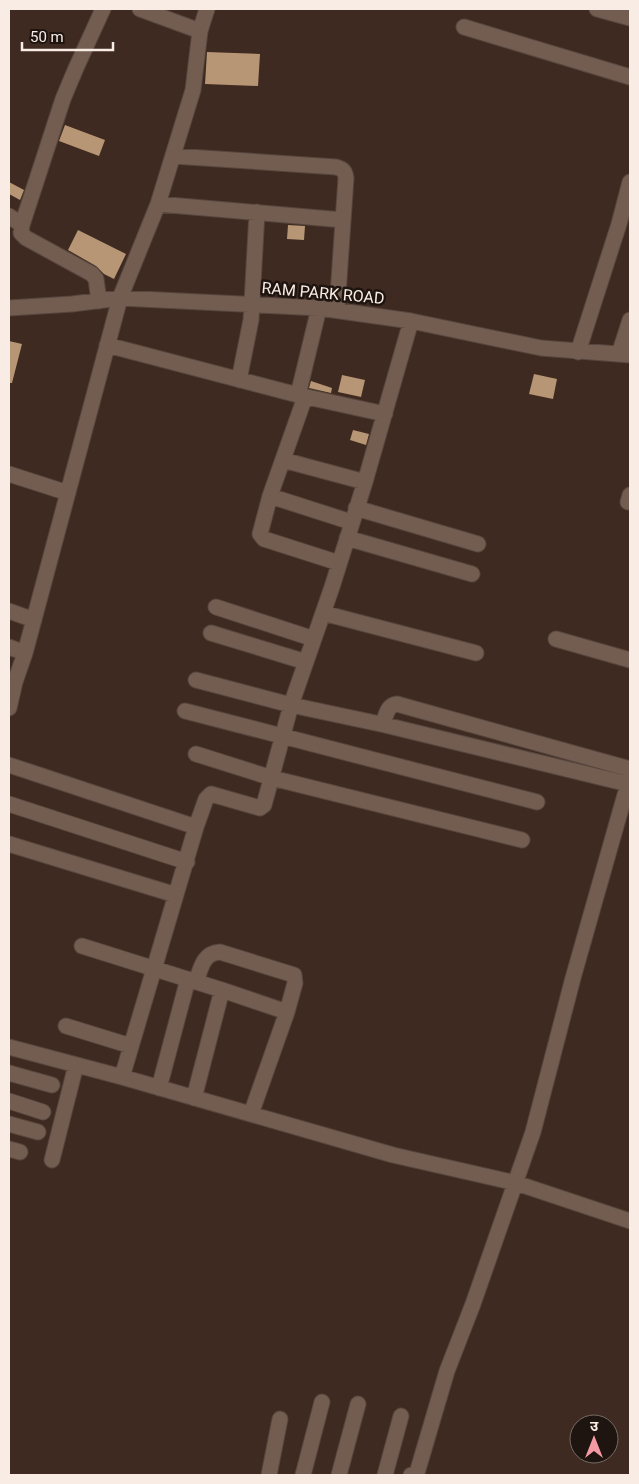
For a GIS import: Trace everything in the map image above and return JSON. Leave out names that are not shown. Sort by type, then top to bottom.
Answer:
[{"type":"street","points":[[99,301],[96,279],[92,274],[20,233],[63,99],[103,9]]},
{"type":"street","points":[[140,9],[200,30]]},
{"type":"street","points":[[9,708],[12,681],[25,653],[120,298],[158,204],[193,90],[200,30],[207,9]]},
{"type":"street","points":[[597,9],[630,18]]},
{"type":"street","points":[[464,27],[630,77]]},
{"type":"street","points":[[173,156],[336,167],[342,169],[346,178],[337,309]]},
{"type":"street","points":[[578,352],[625,225],[630,182]]},
{"type":"street","points":[[158,204],[344,220]]},
{"type":"street","points":[[239,380],[251,320],[257,212]]},
{"type":"street","points":[[9,216],[22,225]]},
{"type":"street","name":"RAM PARK ROAD","points":[[9,308],[72,304],[120,298],[337,309],[411,321],[541,348],[625,355]]},
{"type":"street","points":[[319,308],[301,396],[283,460],[260,530],[261,536],[264,539],[339,563]]},
{"type":"street","points":[[625,355],[630,320]]},
{"type":"street","points":[[122,1077],[196,828],[208,796],[211,794],[260,808],[264,805],[290,705],[323,613],[365,482],[411,321]]},
{"type":"street","points":[[107,345],[301,396],[385,414]]},
{"type":"street","points":[[283,460],[365,482]]},
{"type":"street","points":[[9,474],[68,493]]},
{"type":"street","points":[[270,496],[351,522]]},
{"type":"street","points":[[356,508],[478,544]]},
{"type":"street","points":[[347,538],[472,574]]},
{"type":"street","points":[[216,607],[314,639]]},
{"type":"street","points":[[9,611],[34,620]]},
{"type":"street","points":[[323,613],[476,653]]},
{"type":"street","points":[[211,633],[306,662]]},
{"type":"street","points":[[556,639],[630,660]]},
{"type":"street","points":[[9,647],[25,653]]},
{"type":"street","points":[[196,680],[290,705],[383,724],[629,780],[573,978],[533,1132],[448,1371],[418,1474]]},
{"type":"street","points":[[383,724],[388,710],[391,706],[398,704],[630,768]]},
{"type":"street","points":[[185,711],[537,802]]},
{"type":"street","points":[[196,754],[272,778],[522,840]]},
{"type":"street","points":[[9,765],[196,828]]},
{"type":"street","points":[[9,804],[187,862]]},
{"type":"street","points":[[9,844],[176,895]]},
{"type":"street","points":[[82,946],[287,1012]]},
{"type":"street","points":[[159,1088],[192,981],[208,955],[220,952],[294,976],[295,983],[287,1012],[251,1114]]},
{"type":"street","points":[[194,1098],[222,990]]},
{"type":"street","points":[[66,1026],[131,1046]]},
{"type":"street","points":[[9,1047],[122,1077],[393,1155],[516,1183],[630,1221]]},
{"type":"street","points":[[52,1160],[76,1065]]},
{"type":"street","points":[[9,1073],[52,1085]]},
{"type":"street","points":[[9,1101],[44,1112]]},
{"type":"street","points":[[9,1124],[38,1132]]},
{"type":"street","points":[[303,1475],[322,1402]]},
{"type":"street","points":[[339,1475],[358,1404]]},
{"type":"street","points":[[385,1475],[400,1416]]},
{"type":"street","points":[[269,1475],[280,1419]]},
{"type":"building","points":[[207,52],[260,54],[258,86],[205,84]]},
{"type":"building","points":[[65,125],[105,140],[99,156],[59,141]]},
{"type":"building","points":[[9,182],[24,190],[20,200],[9,194]]},
{"type":"building","points":[[288,225],[305,226],[304,240],[287,239]]},
{"type":"building","points":[[78,230],[126,254],[114,279],[68,250]]},
{"type":"building","points":[[9,341],[22,344],[12,383],[9,383]]},
{"type":"building","points":[[534,374],[557,379],[553,399],[529,394]]},
{"type":"building","points":[[342,375],[365,380],[361,397],[338,392]]},
{"type":"building","points":[[311,381],[332,388],[331,393],[309,388]]},
{"type":"building","points":[[353,430],[369,434],[366,445],[350,440]]}]
